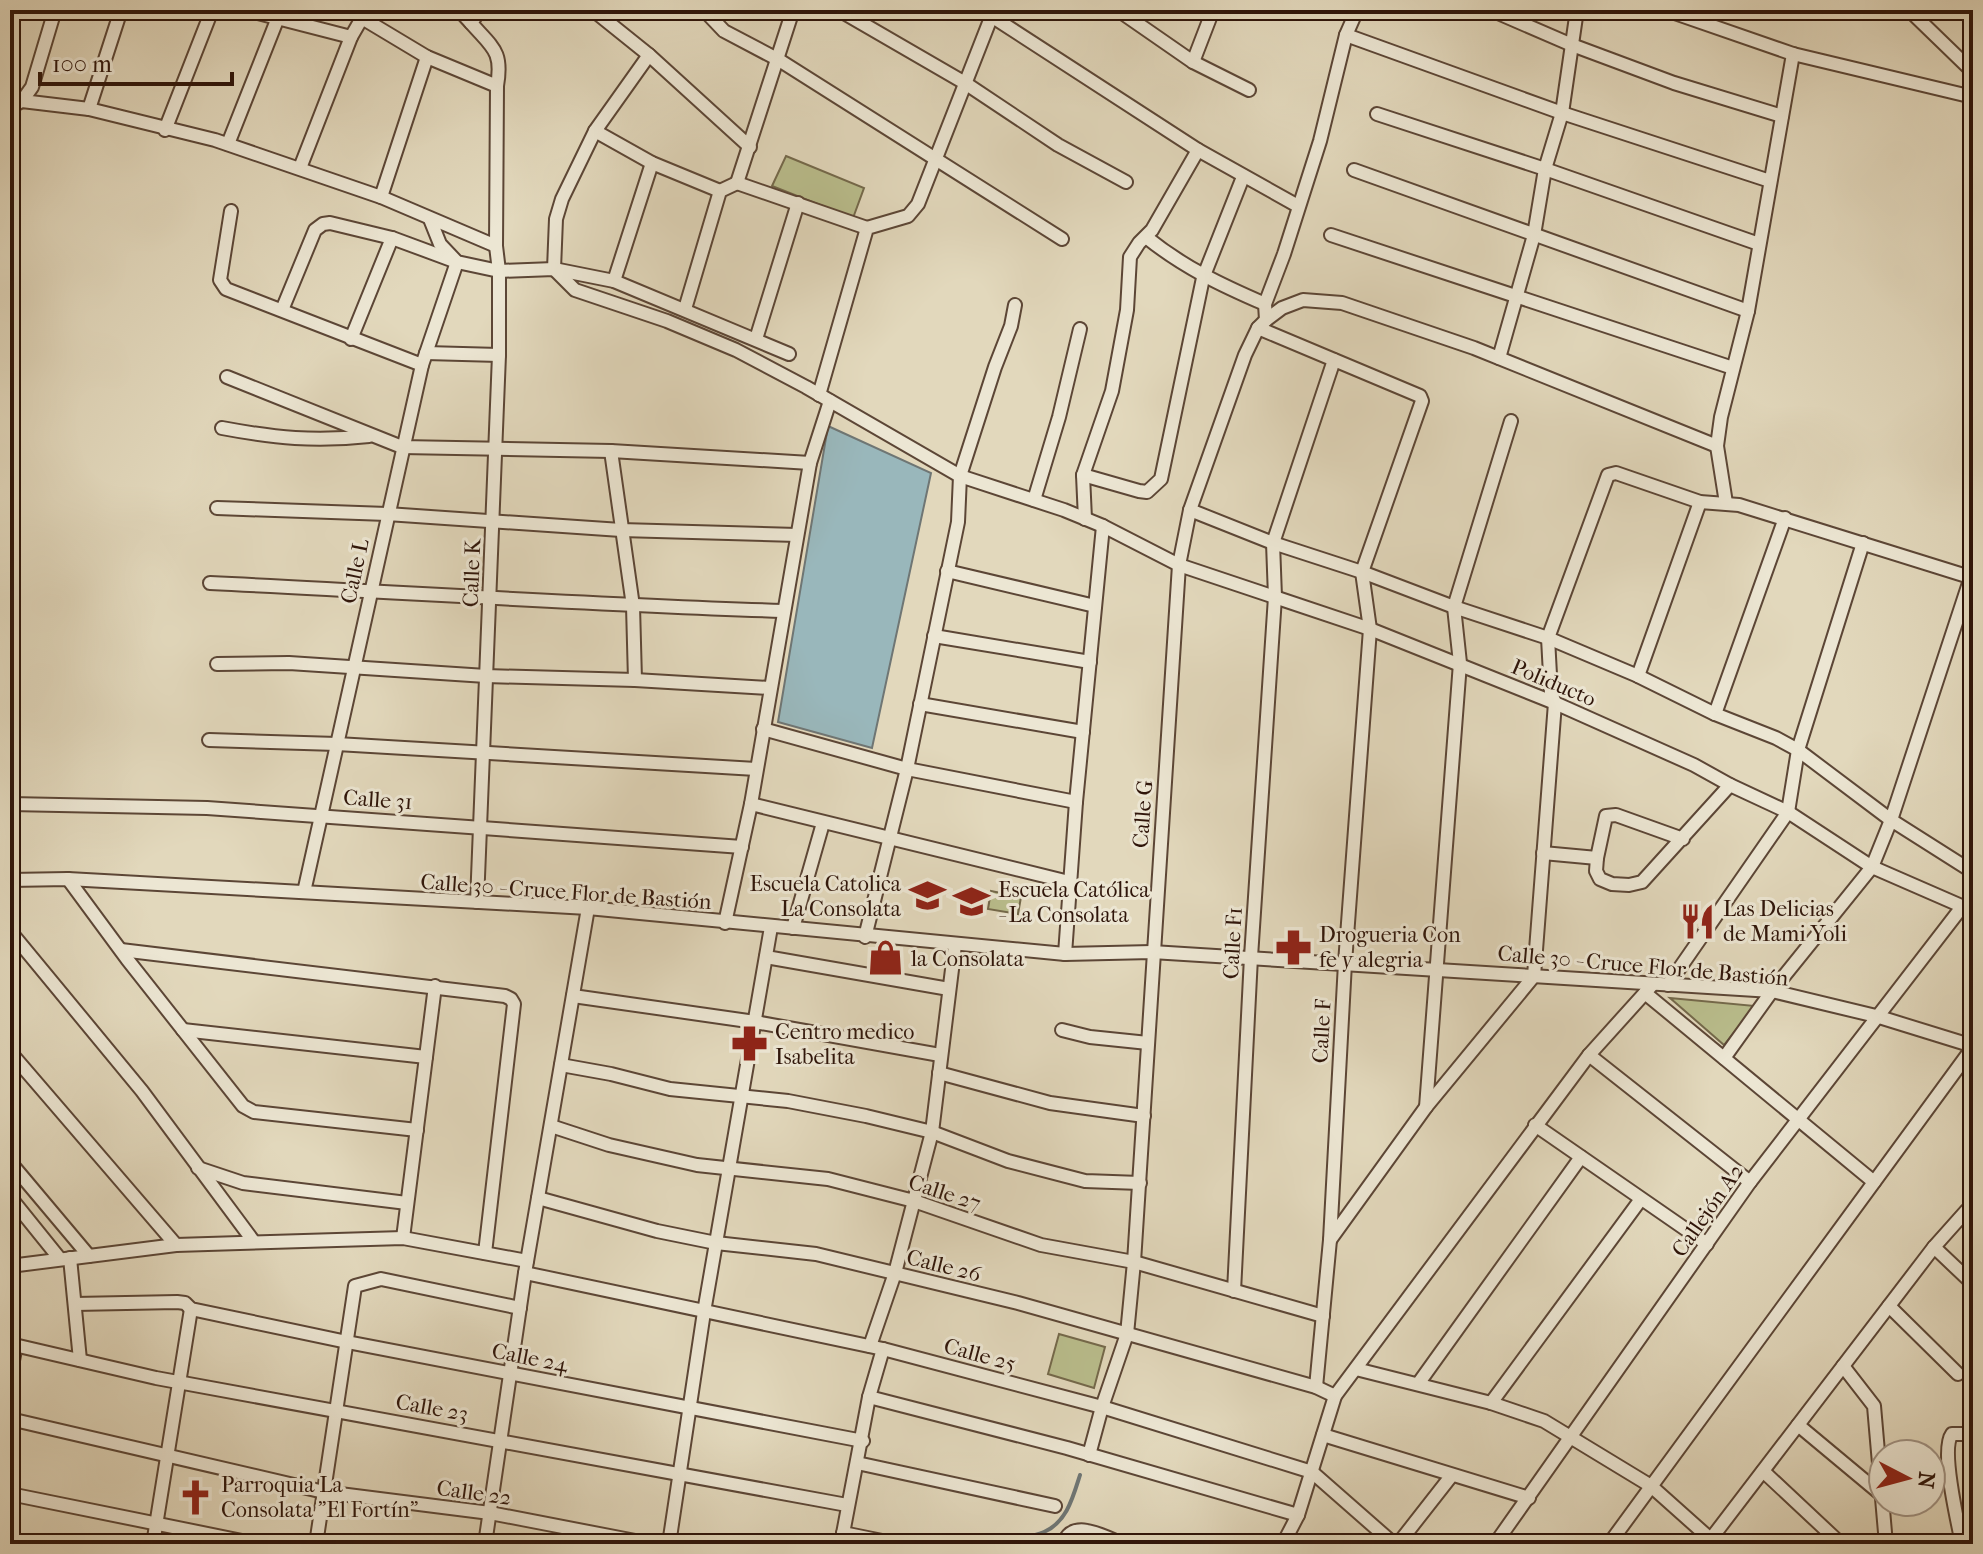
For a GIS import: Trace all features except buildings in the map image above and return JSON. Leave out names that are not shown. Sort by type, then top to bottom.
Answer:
[{"type":"street","points":[[16,104],[32,87],[55,10]]},
{"type":"street","points":[[89,109],[121,10]]},
{"type":"street","points":[[165,130],[212,10]]},
{"type":"street","points":[[246,10],[280,15],[351,37]]},
{"type":"street","name":"Calle K","points":[[459,10],[493,48],[501,65],[497,86],[499,355],[477,902]]},
{"type":"street","points":[[471,23],[480,10]]},
{"type":"street","points":[[593,10],[649,55],[750,147]]},
{"type":"street","points":[[704,10],[724,31],[779,60],[1062,239]]},
{"type":"street","points":[[737,183],[793,10]]},
{"type":"street","points":[[839,10],[965,83],[1058,145],[1126,182]]},
{"type":"street","points":[[1118,10],[1193,62],[1249,90]]},
{"type":"street","points":[[1193,62],[1213,10]]},
{"type":"street","name":"Calle G","points":[[1089,1455],[1127,1334],[1140,1183],[1152,952],[1179,565],[1190,510],[1245,355],[1262,324],[1265,304],[1324,127],[1346,35],[1357,10]]},
{"type":"street","points":[[1491,10],[1572,45],[1674,83],[1782,116]]},
{"type":"street","points":[[1499,358],[1534,235],[1545,169],[1562,113],[1577,10]]},
{"type":"street","points":[[1666,10],[1793,54],[1973,97]]},
{"type":"street","points":[[1909,10],[1973,72]]},
{"type":"street","points":[[595,131],[652,163],[720,191],[737,183],[867,228],[908,216],[918,204],[989,12],[1099,88],[1243,177],[1298,206]]},
{"type":"street","points":[[300,168],[357,14],[427,57],[497,86]]},
{"type":"street","points":[[228,144],[280,15]]},
{"type":"street","points":[[1346,35],[1562,113],[1770,181]]},
{"type":"street","points":[[1726,503],[1717,446],[1748,311],[1793,54]]},
{"type":"street","points":[[554,269],[555,229],[562,199],[595,131],[649,55]]},
{"type":"street","points":[[381,197],[427,57]]},
{"type":"street","points":[[16,104],[89,109],[228,144],[381,197],[496,246]]},
{"type":"street","points":[[1377,114],[1759,244]]},
{"type":"street","points":[[1085,519],[1083,475],[1112,391],[1127,310],[1129,264],[1134,249],[1146,237],[1198,150]]},
{"type":"street","points":[[614,281],[652,163]]},
{"type":"street","points":[[1354,170],[1748,311]]},
{"type":"street","points":[[1083,475],[1147,492],[1161,479],[1203,278],[1243,177]]},
{"type":"street","points":[[685,309],[720,191]]},
{"type":"street","points":[[756,339],[798,203]]},
{"type":"street","points":[[231,211],[220,280],[226,289],[351,339],[424,359],[499,355]]},
{"type":"street","points":[[430,219],[440,244],[457,262]]},
{"type":"street","points":[[282,310],[315,230],[330,223],[392,238],[457,262],[499,271],[554,269],[614,281],[789,354]]},
{"type":"street","points":[[725,923],[751,804],[810,463],[867,228]]},
{"type":"street","points":[[1331,235],[1733,368]]},
{"type":"street","points":[[1146,237],[1203,278],[1265,304]]},
{"type":"street","points":[[351,339],[392,238]]},
{"type":"street","name":"Calle L","points":[[304,892],[402,447],[424,359],[457,262]]},
{"type":"street","name":"Poliducto","points":[[554,269],[575,290],[667,321],[736,350],[960,476],[1103,526],[1179,565],[1370,629],[1555,703],[1694,765],[1788,812],[1872,867],[1968,909]]},
{"type":"street","points":[[1362,572],[1422,401],[1420,396],[1334,360],[1262,324],[1282,308],[1303,300],[1342,303],[1499,358],[1717,446]]},
{"type":"street","points":[[865,937],[907,769],[958,522],[960,476],[1011,326],[1015,305]]},
{"type":"street","points":[[1034,500],[1059,417],[1080,329]]},
{"type":"street","points":[[1273,543],[1334,360]]},
{"type":"street","points":[[227,377],[402,447],[611,451],[810,463]]},
{"type":"street","points":[[1426,1107],[1460,663],[1454,607],[1511,421]]},
{"type":"street","points":[[222,428],[277,439],[333,440],[372,436]]},
{"type":"street","points":[[611,451],[633,606],[635,680]]},
{"type":"street","points":[[1330,1240],[1426,1107],[1534,976],[1555,703],[1551,693],[1548,638],[1605,478],[1616,473],[1700,502],[1726,503],[1785,518],[1972,578],[1891,820],[1872,867],[1772,991],[1724,1058]]},
{"type":"street","points":[[1638,676],[1700,502]]},
{"type":"street","points":[[217,508],[387,514],[621,530],[797,535]]},
{"type":"street","name":"Poliducto","points":[[1190,510],[1273,543],[1548,638],[1638,676],[1715,714],[1776,738],[1798,750],[1891,820],[1973,872]]},
{"type":"street","points":[[1715,714],[1785,518]]},
{"type":"street","points":[[1065,954],[1076,802],[1103,526]]},
{"type":"street","name":"Calle F1","points":[[1234,1291],[1251,957],[1275,597],[1273,543]]},
{"type":"street","points":[[1668,985],[1788,812],[1798,750],[1863,543]]},
{"type":"street","points":[[947,571],[1095,606]]},
{"type":"street","name":"Calle F","points":[[1316,1387],[1330,1240],[1345,963],[1370,629],[1362,572]]},
{"type":"street","points":[[210,583],[371,590],[490,600],[784,611]]},
{"type":"street","points":[[934,636],[1090,662]]},
{"type":"street","points":[[217,664],[289,663],[486,676],[770,688]]},
{"type":"street","points":[[920,704],[1083,732]]},
{"type":"street","points":[[763,729],[907,769],[1076,802]]},
{"type":"street","points":[[209,740],[337,744],[756,769]]},
{"type":"street","points":[[1683,839],[1611,814],[1603,821],[1596,871],[1600,879],[1612,884],[1642,882],[1683,839],[1730,785]]},
{"type":"street","name":"Calle 31","points":[[10,804],[207,808],[742,847]]},
{"type":"street","points":[[751,804],[1069,882]]},
{"type":"street","points":[[793,928],[823,823]]},
{"type":"street","points":[[1543,853],[1597,858]]},
{"type":"street","points":[[68,879],[243,1106],[254,1112],[417,1130]]},
{"type":"street","name":"Calle 30 - Cruce Flor de Bastión","points":[[10,880],[68,879],[588,908],[1065,954],[1152,952],[1251,957],[1438,968],[1649,988],[1668,985],[1772,991],[1876,1016],[1973,1046]]},
{"type":"street","points":[[485,1544],[526,1267],[588,908]]},
{"type":"street","name":"Callejón A2","points":[[1495,1544],[1750,1182],[1876,1016],[1968,909]]},
{"type":"street","points":[[669,1544],[704,1312],[771,927]]},
{"type":"street","points":[[10,931],[142,1091],[254,1242]]},
{"type":"street","points":[[897,1544],[842,1538],[863,1441],[877,1347],[932,1132],[955,945]]},
{"type":"street","points":[[121,950],[435,986],[511,999],[514,1004],[485,1253]]},
{"type":"street","points":[[766,957],[949,989]]},
{"type":"street","points":[[403,1238],[435,986]]},
{"type":"street","points":[[1283,1544],[1298,1515],[1335,1396],[1535,1125],[1589,1055],[1649,988],[1724,1058],[1874,1182]]},
{"type":"street","points":[[573,996],[755,1022],[940,1055]]},
{"type":"street","points":[[183,1030],[426,1057]]},
{"type":"street","points":[[1062,1030],[1090,1037],[1148,1043]]},
{"type":"street","points":[[1609,1544],[1973,1046]]},
{"type":"street","points":[[10,1052],[176,1245]]},
{"type":"street","points":[[1589,1055],[1750,1182]]},
{"type":"street","points":[[561,1065],[670,1089],[803,1104],[932,1132],[1008,1161],[1085,1181],[1140,1183]]},
{"type":"street","points":[[939,1073],[1050,1103],[1144,1116]]},
{"type":"street","points":[[1535,1125],[1707,1244]]},
{"type":"street","name":"Calle 27","points":[[551,1126],[609,1145],[697,1165],[828,1179],[914,1201],[1041,1245],[1134,1262],[1323,1316]]},
{"type":"street","points":[[1418,1384],[1581,1157]]},
{"type":"street","points":[[10,1162],[89,1256]]},
{"type":"street","points":[[198,1168],[243,1183],[407,1203]]},
{"type":"street","points":[[10,1197],[65,1258],[75,1304],[80,1360]]},
{"type":"street","name":"Calle 26","points":[[538,1198],[657,1231],[716,1243],[816,1254],[1018,1303],[1316,1387],[1335,1396]]},
{"type":"street","points":[[1491,1403],[1641,1199]]},
{"type":"street","points":[[1356,1369],[1491,1403],[1544,1421],[1651,1486],[1712,1542],[1934,1247],[1967,1210]]},
{"type":"street","name":"Calle 25","points":[[10,1266],[176,1245],[254,1242],[403,1238],[485,1253],[526,1267],[704,1312],[877,1347],[1102,1407],[1312,1472],[1396,1544]]},
{"type":"street","points":[[1934,1247],[1973,1284]]},
{"type":"street","points":[[316,1544],[355,1286],[381,1279],[520,1308]]},
{"type":"street","points":[[75,1304],[177,1302],[185,1303],[191,1309],[153,1544]]},
{"type":"street","points":[[1889,1306],[1958,1374]]},
{"type":"street","name":"Calle 24","points":[[191,1309],[863,1441]]},
{"type":"street","points":[[10,1376],[13,1345]]},
{"type":"street","name":"Calle 23","points":[[13,1345],[179,1382],[847,1505]]},
{"type":"street","points":[[1843,1366],[1874,1406],[1877,1438]]},
{"type":"street","points":[[869,1397],[1089,1455],[1298,1515]]},
{"type":"street","name":"Calle 22","points":[[10,1419],[324,1492],[490,1513],[651,1544]]},
{"type":"street","points":[[1798,1425],[1867,1482]]},
{"type":"street","points":[[1962,1544],[1949,1475],[1948,1439],[1952,1434],[1973,1434]]},
{"type":"street","points":[[1323,1435],[1529,1498]]},
{"type":"street","points":[[857,1463],[1055,1506]]},
{"type":"street","points":[[1763,1471],[1841,1544]]},
{"type":"street","points":[[1396,1544],[1452,1475]]},
{"type":"street","points":[[10,1494],[257,1544]]},
{"type":"street","points":[[1884,1518],[1886,1544]]},
{"type":"street","points":[[1065,1540],[1075,1530],[1085,1529],[1123,1544]]},
{"type":"green space","points":[[786,156],[864,188],[853,218],[772,186]]},
{"type":"green space","points":[[991,891],[1021,897],[1018,914],[988,909]]},
{"type":"green space","points":[[1670,998],[1755,1006],[1724,1045]]},
{"type":"green space","points":[[1059,1334],[1105,1347],[1094,1388],[1048,1374]]},
{"type":"water","points":[[828,426],[931,473],[872,748],[778,722]]},
{"type":"waterway","points":[[994,1544],[1052,1528],[1068,1508],[1080,1475]]},
{"type":"place","name":"Escuela Catolica La Consolata","points":[[927,896]]},
{"type":"place","name":"Escuela Católica - La Consolata","points":[[972,902]]},
{"type":"place","name":"Las Delicias de Mami Yoli","points":[[1697,921]]},
{"type":"place","name":"Drogueria Con fe y alegria","points":[[1293,947]]},
{"type":"place","name":"la Consolata","points":[[885,958]]},
{"type":"place","name":"Centro medico Isabelita","points":[[749,1044]]},
{"type":"place","name":"Parroquia La Consolata \"El Fortín\"","points":[[195,1497]]}]
